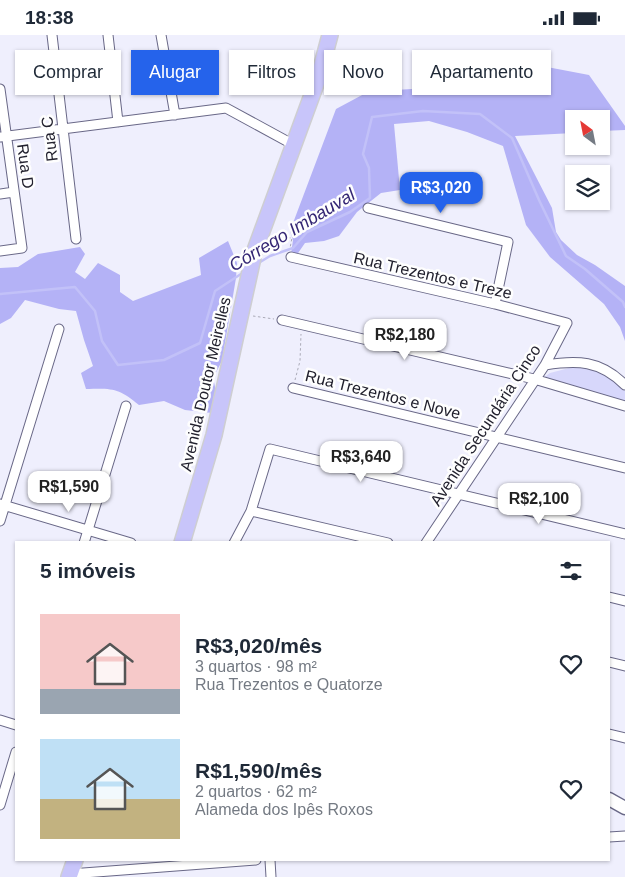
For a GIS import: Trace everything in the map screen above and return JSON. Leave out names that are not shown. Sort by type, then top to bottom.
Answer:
[{"type":"main road","name":"Avenida Doutor Meirelles","points":[[183,541],[214,435],[246,281],[254,253],[294,145],[330,35]]},
{"type":"street","name":"Rua C","points":[[52,35],[76,239]]},
{"type":"street","points":[[108,35],[118,122]]},
{"type":"street","points":[[162,35],[175,115]]},
{"type":"street","name":"Rua D","points":[[0,89],[3,137],[14,192],[22,249],[0,251]]},
{"type":"street","points":[[3,137],[226,108],[294,145]]},
{"type":"street","points":[[0,194],[14,192]]},
{"type":"street","points":[[368,208],[508,242],[495,304]]},
{"type":"street","name":"Rua Trezentos e Treze","points":[[291,257],[495,304],[567,323]]},
{"type":"street","points":[[282,320],[534,379],[625,405]]},
{"type":"street","name":"Avenida Secundária Cinco","points":[[427,541],[545,365],[567,323]]},
{"type":"street","points":[[0,521],[2,505],[59,329]]},
{"type":"street","points":[[545,365],[569,361],[590,363],[606,371],[625,385]]},
{"type":"street","name":"Rua Trezentos e Nove","points":[[293,388],[625,468]]},
{"type":"street","points":[[84,541],[126,406]]},
{"type":"street","points":[[235,541],[251,511],[270,449],[625,534]]},
{"type":"street","points":[[2,505],[124,541]]},
{"type":"street","points":[[251,511],[379,541]]},
{"type":"street","points":[[610,597],[625,601]]},
{"type":"street","points":[[610,662],[625,666]]},
{"type":"street","points":[[0,720],[15,725]]},
{"type":"street","points":[[610,734],[625,738]]},
{"type":"street","points":[[0,805],[15,755]]},
{"type":"street","points":[[610,800],[625,808]]},
{"type":"street","points":[[610,837],[625,836]]},
{"type":"street","points":[[71,870],[238,861]]},
{"type":"street","points":[[270,861],[271,877]]},
{"type":"path","points":[[260,236],[292,238],[290,244]]},
{"type":"path","points":[[240,314],[282,320]]},
{"type":"path","points":[[293,388],[300,361],[302,325]]},
{"type":"shaded area","points":[[551,68],[589,75],[625,126],[625,130],[610,131],[610,110],[565,110],[565,133],[515,136],[552,208],[556,232],[561,240],[577,255],[625,286],[625,341],[620,327],[604,304],[550,257],[526,225],[503,146],[467,132],[429,121],[394,124],[400,190],[381,193],[357,212],[339,236],[324,241],[305,243],[296,256],[291,254],[293,240],[290,231],[336,109],[362,95],[402,95],[402,90],[412,89],[412,95],[551,95]]},
{"type":"shaded area","points":[[228,241],[237,263],[236,278],[222,361],[213,378],[217,395],[212,413],[185,410],[164,401],[139,405],[126,395],[115,390],[86,389],[81,373],[93,366],[76,311],[59,309],[25,300],[11,318],[0,324],[0,268],[18,267],[38,254],[80,247],[85,254],[75,272],[85,279],[98,263],[120,275],[120,292],[133,301],[201,275],[199,258]]},
{"type":"shaded area","points":[[573,367],[596,371],[613,380],[625,391],[625,403],[542,379],[550,373]]},
{"type":"waterway","name":"Córrego Imbauval","points":[[257,264],[270,256],[293,248],[307,232],[350,212],[370,198],[369,168],[363,154],[372,117],[423,111],[480,114],[512,138],[566,256],[585,269],[623,302],[625,307]]},
{"type":"waterway","name":"Córrego Imbauval","points":[[0,294],[75,287],[95,311],[102,341],[118,365],[164,360],[200,343],[215,291],[244,272]]}]
